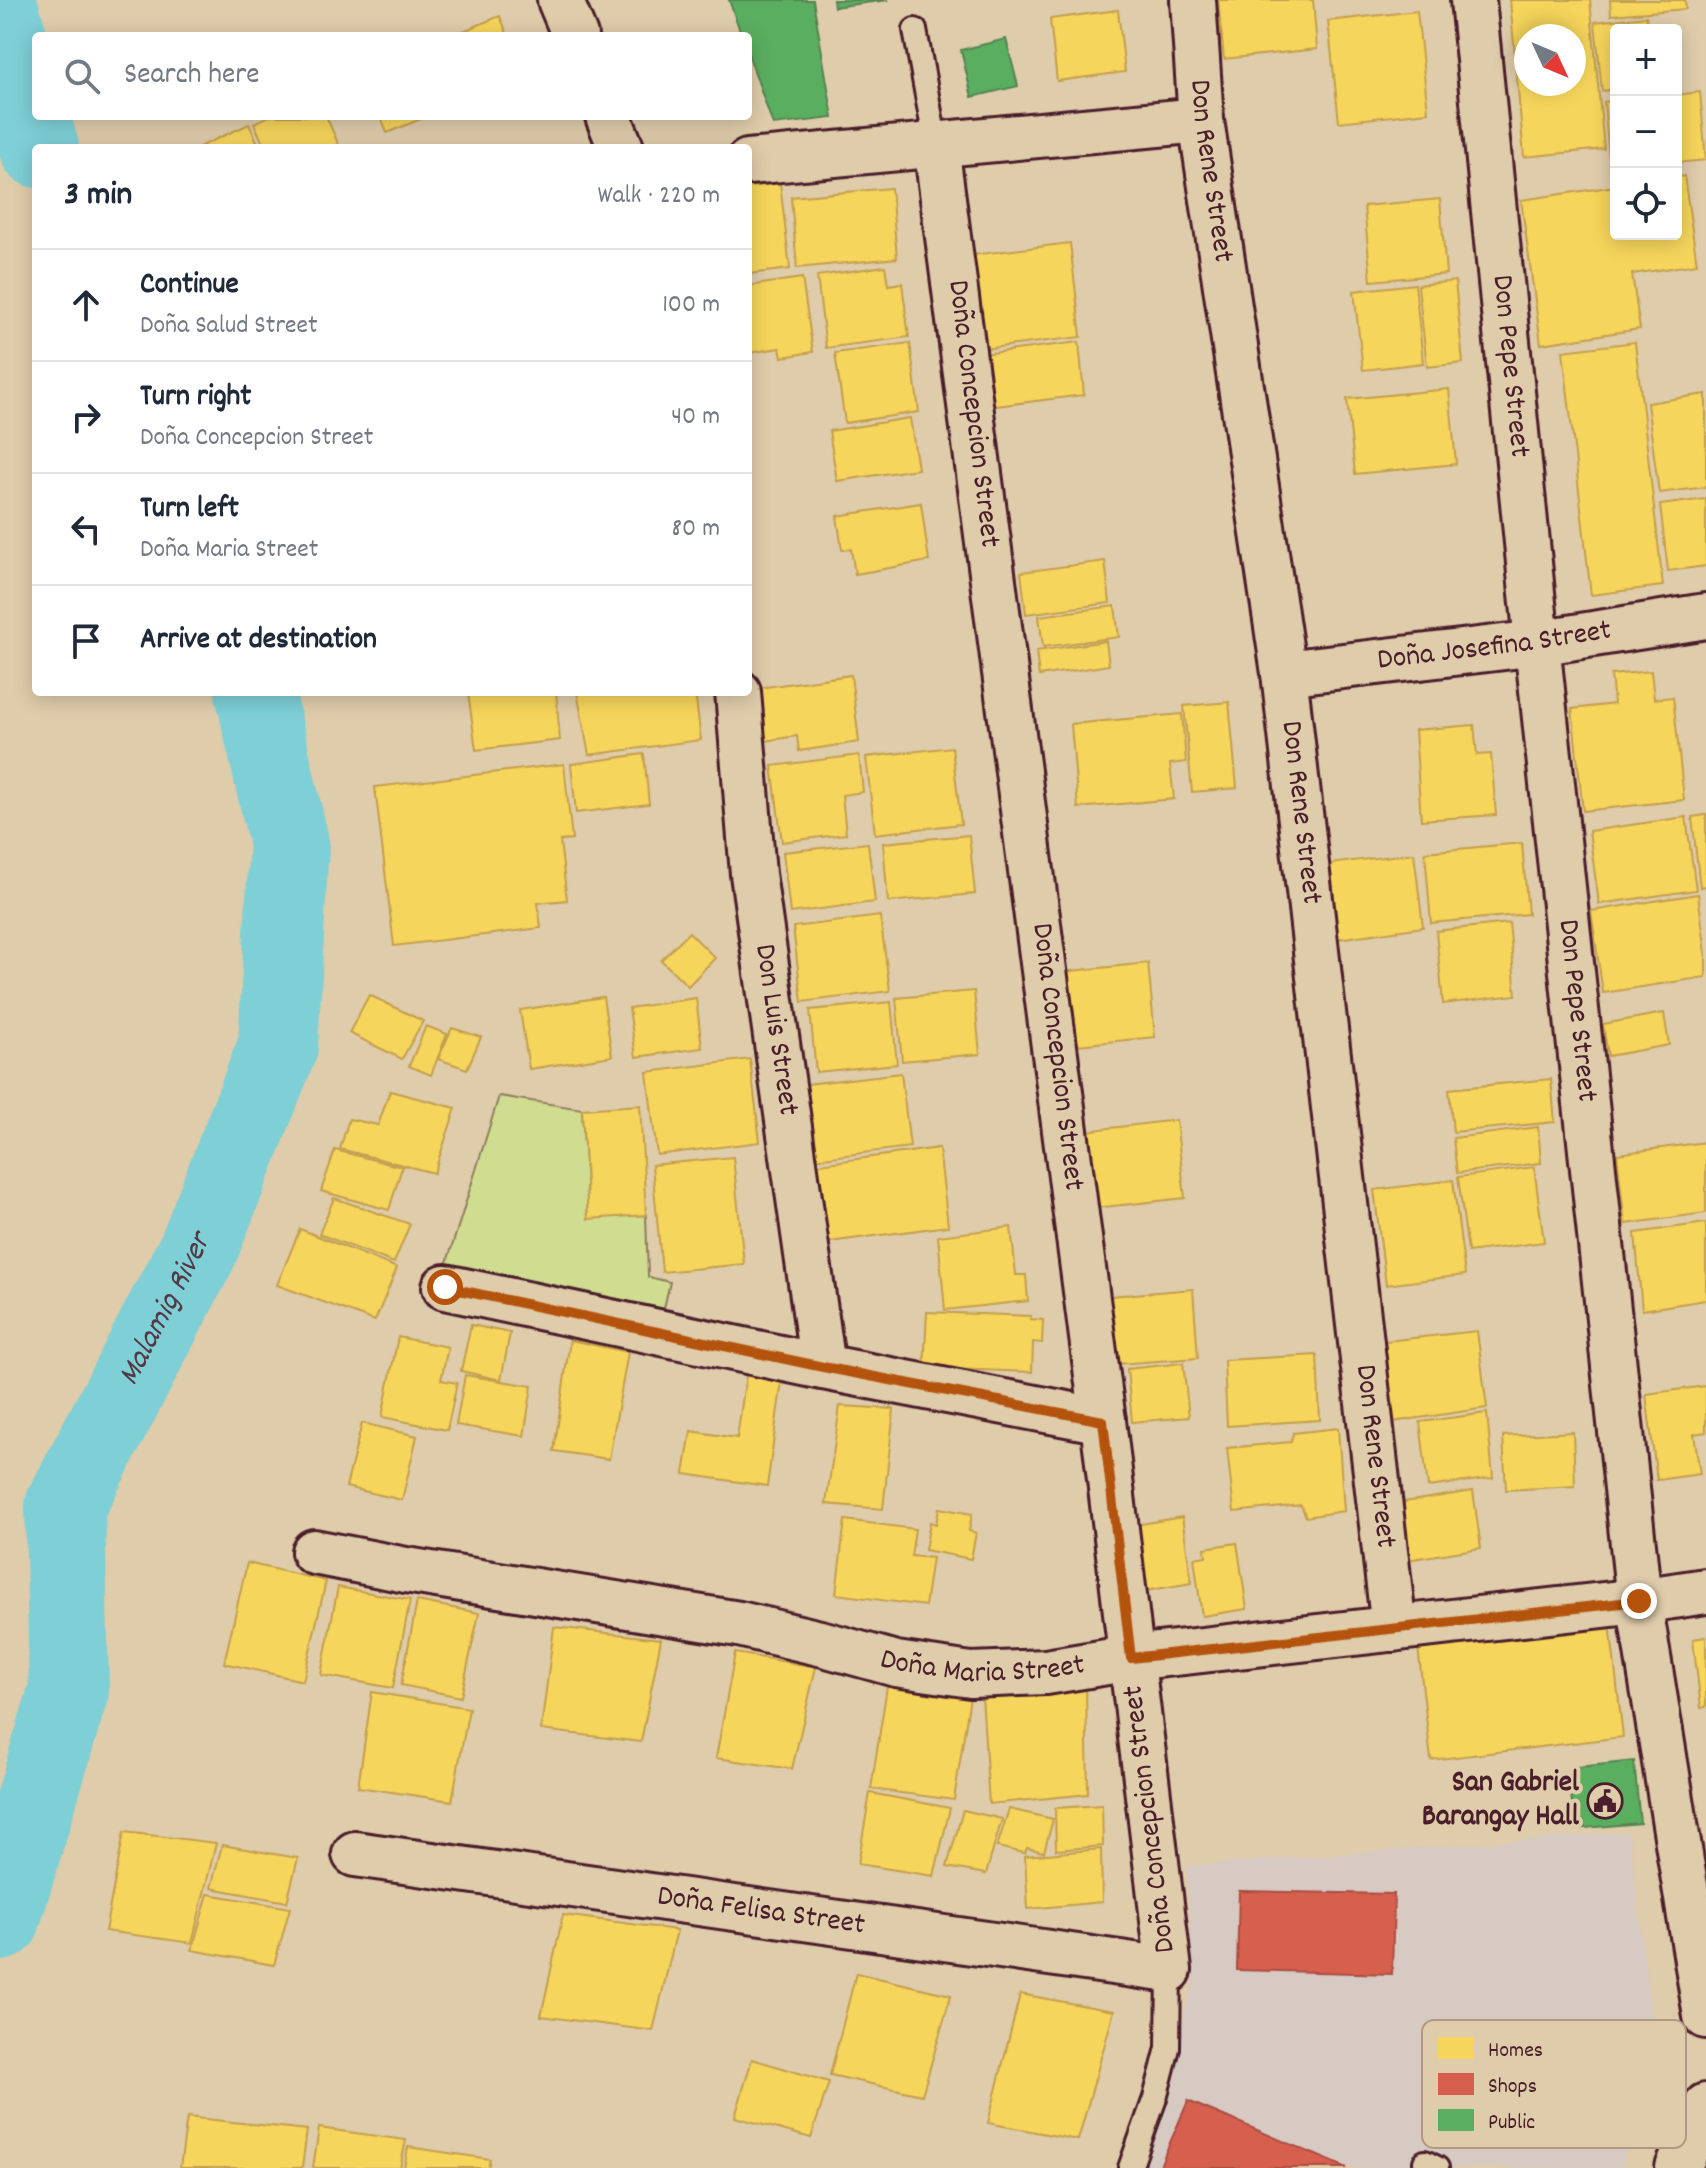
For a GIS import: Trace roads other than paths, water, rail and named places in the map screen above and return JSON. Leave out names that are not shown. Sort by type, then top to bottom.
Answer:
[{"type":"street","points":[[560,0],[573,32]]},
{"type":"street","name":"Don Rene Street","points":[[1193,0],[1201,120],[1284,673],[1394,1629]]},
{"type":"street","name":"Don Pepe Street","points":[[1473,0],[1537,643],[1639,1601],[1706,2016]]},
{"type":"street","points":[[610,120],[619,144]]},
{"type":"street","points":[[752,162],[1201,120]]},
{"type":"street","name":"Doña Concepcion Street","points":[[936,145],[1103,1421],[1169,1970]]},
{"type":"street","name":"Doña Josefina Street","points":[[1284,673],[1537,643],[1706,616]]},
{"type":"street","name":"Don Luis Street","points":[[738,696],[753,874],[823,1367]]},
{"type":"street","points":[[445,1287],[823,1367],[1103,1421]]},
{"type":"street","name":"Doña Maria Street","points":[[314,1552],[739,1624],[896,1664],[971,1675],[1046,1672],[1131,1658],[1706,1591]]},
{"type":"street","name":"Doña Felisa Street","points":[[355,1854],[1169,1970]]},
{"type":"street","points":[[1678,2168],[1706,2106]]},
{"type":"lane","points":[[915,30],[936,145]]},
{"type":"lane","points":[[1130,2168],[1155,2098],[1168,2048],[1169,1970]]},
{"type":"waterway","name":"Malamig River","points":[[0,13],[38,144]]},
{"type":"waterway","name":"Malamig River","points":[[0,1921],[69,1690],[65,1506],[198,1250],[278,1046],[289,843],[256,696]]},
{"type":"place","name":"San Gabriel Barangay Hall","points":[[1605,1801]]}]
